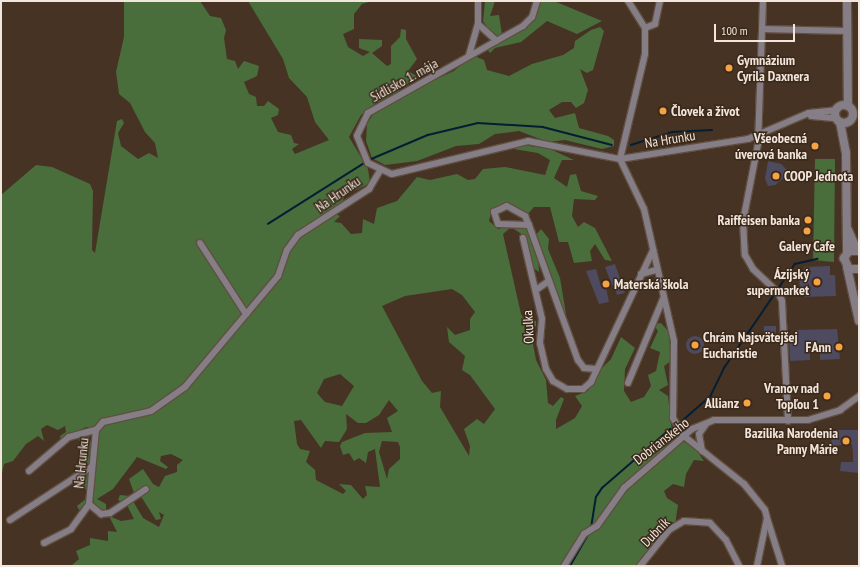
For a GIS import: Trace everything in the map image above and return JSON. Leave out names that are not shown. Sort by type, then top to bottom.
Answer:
[{"type":"street","points":[[469,55],[478,24],[478,1]]},
{"type":"street","name":"Sídlisko 1. mája","points":[[380,171],[363,157],[358,145],[358,130],[368,113],[523,26],[532,17],[537,1]]},
{"type":"street","points":[[628,1],[645,28],[642,81],[620,158],[644,209],[656,270],[667,315],[676,361],[674,420],[684,436],[703,453],[744,484],[757,498],[775,536],[782,566]]},
{"type":"street","points":[[645,28],[654,24],[660,1]]},
{"type":"street","points":[[763,1],[758,136],[743,221],[745,255],[753,269],[776,290],[784,318],[788,421]]},
{"type":"street","points":[[847,1],[846,83],[848,106],[853,114],[846,153],[847,267],[853,285],[859,321]]},
{"type":"street","points":[[478,24],[497,41]]},
{"type":"street","points":[[762,29],[847,31]]},
{"type":"street","points":[[846,83],[838,114],[846,153]]},
{"type":"street","points":[[838,114],[848,106]]},
{"type":"street","points":[[838,114],[851,120]]},
{"type":"street","name":"Na Hrunku","points":[[44,542],[71,529],[89,504],[91,468],[96,430],[103,422],[151,411],[169,401],[185,387],[278,276],[287,250],[298,235],[370,188],[380,171],[392,174],[420,170],[528,141],[620,158],[758,136],[804,116],[838,114]]},
{"type":"street","points":[[529,225],[498,224],[494,212],[507,206],[525,216],[529,225],[578,360],[584,368],[596,368]]},
{"type":"street","points":[[846,224],[858,251],[847,253]]},
{"type":"street","name":"Okulka","points":[[522,238],[542,319],[540,343],[553,381],[567,389],[583,389],[596,368],[602,363],[653,250]]},
{"type":"street","points":[[200,243],[246,314]]},
{"type":"street","points":[[847,267],[859,269],[853,285]]},
{"type":"street","points":[[641,274],[656,270]]},
{"type":"street","points":[[536,290],[549,281]]},
{"type":"street","points":[[628,383],[654,317],[663,299]]},
{"type":"street","points":[[654,317],[667,315]]},
{"type":"street","name":"Dobrianskeho","points":[[564,566],[586,533],[594,529],[624,488],[684,436],[709,421],[808,420],[840,410],[859,396]]},
{"type":"street","points":[[703,453],[699,434],[709,421]]},
{"type":"street","points":[[29,472],[69,437],[96,430]]},
{"type":"street","points":[[10,520],[91,468]]},
{"type":"street","points":[[89,504],[101,514],[110,513],[146,489]]},
{"type":"street","points":[[757,566],[767,518]]},
{"type":"street","name":"Dubník","points":[[640,566],[669,530],[684,521],[710,523],[726,540],[738,566]]},
{"type":"street","points":[[763,537],[775,536]]},
{"type":"green space","points":[[124,1],[200,1],[210,16],[221,18],[226,30],[224,38],[227,59],[235,61],[238,69],[244,61],[259,66],[257,76],[244,82],[249,94],[256,97],[257,106],[264,106],[268,101],[279,109],[278,115],[271,118],[278,132],[291,135],[294,143],[299,144],[292,149],[295,154],[329,140],[315,122],[307,97],[289,78],[283,59],[248,1],[372,1],[362,4],[354,14],[354,29],[343,34],[348,47],[363,56],[370,52],[359,48],[359,39],[382,40],[382,46],[372,53],[387,66],[391,64],[391,46],[400,37],[401,29],[406,30],[406,39],[417,59],[408,71],[418,77],[399,89],[399,96],[454,71],[472,55],[484,60],[487,70],[509,76],[532,64],[563,55],[574,48],[575,41],[591,30],[600,27],[604,31],[593,70],[587,73],[580,69],[588,90],[584,103],[576,108],[571,102],[562,102],[549,110],[555,118],[575,113],[579,128],[608,136],[614,140],[614,146],[602,149],[565,140],[548,142],[519,131],[495,134],[479,144],[456,146],[417,161],[385,165],[372,158],[366,141],[367,124],[380,103],[377,102],[361,115],[349,137],[368,169],[370,183],[344,196],[342,205],[335,207],[333,213],[340,216],[334,222],[341,223],[351,234],[362,233],[363,219],[374,224],[377,208],[397,201],[417,177],[430,180],[457,174],[468,180],[475,179],[483,169],[505,167],[545,175],[550,160],[538,153],[514,149],[511,145],[516,144],[550,149],[574,160],[562,160],[554,178],[567,187],[570,175],[576,174],[581,191],[598,196],[595,200],[574,199],[572,216],[578,227],[584,222],[595,228],[612,261],[605,260],[595,244],[590,251],[592,261],[574,263],[568,242],[559,242],[550,207],[534,207],[527,215],[500,205],[492,209],[489,221],[498,229],[525,221],[536,235],[541,229],[549,239],[548,249],[560,278],[566,314],[563,313],[538,254],[539,272],[532,267],[523,235],[511,227],[503,234],[521,314],[524,319],[536,321],[536,326],[526,331],[526,334],[532,339],[536,360],[546,380],[548,403],[553,406],[561,397],[564,399],[556,420],[556,429],[575,418],[582,406],[575,396],[588,391],[597,373],[611,359],[621,337],[635,348],[625,369],[624,391],[631,402],[644,397],[651,386],[648,375],[656,371],[660,352],[650,348],[658,331],[653,324],[661,323],[669,332],[671,361],[664,366],[668,385],[659,390],[668,396],[673,441],[691,443],[704,461],[694,460],[686,474],[684,487],[673,484],[664,491],[667,498],[678,505],[675,525],[638,566],[71,566],[79,559],[76,551],[90,545],[90,538],[108,541],[108,531],[117,532],[109,516],[121,521],[134,519],[126,503],[118,500],[120,495],[130,496],[143,518],[159,527],[164,515],[159,512],[161,519],[156,520],[142,498],[134,493],[129,479],[143,469],[153,484],[159,487],[165,476],[177,472],[177,465],[183,460],[171,454],[161,456],[160,461],[168,467],[166,469],[137,457],[113,489],[97,499],[106,504],[106,514],[86,503],[79,510],[77,506],[87,498],[88,490],[77,487],[79,480],[70,476],[86,461],[80,450],[86,444],[78,440],[89,435],[93,450],[100,429],[86,427],[61,439],[60,436],[66,432],[65,426],[58,430],[47,425],[41,429],[44,441],[38,436],[26,444],[13,461],[4,464],[1,478],[1,195],[36,165],[52,167],[90,184],[93,191],[92,250],[95,253],[117,121],[122,119],[124,123],[118,133],[121,146],[138,159],[149,153],[158,158],[155,143],[145,132],[130,103],[119,94],[116,72],[124,37]],"holes":[[[452,289],[462,295],[475,312],[470,319],[470,330],[455,335],[447,327],[449,342],[465,356],[462,370],[470,375],[495,409],[484,424],[477,419],[464,429],[470,446],[469,456],[440,407],[441,391],[432,393],[422,381],[382,306],[405,296]],[[340,374],[354,386],[342,406],[325,402],[317,393],[324,379]],[[389,400],[398,411],[387,418],[392,432],[365,433],[342,442],[340,446],[343,455],[349,453],[354,461],[359,458],[366,463],[368,452],[375,449],[380,487],[365,486],[367,495],[363,499],[351,485],[339,484],[346,491],[343,494],[316,480],[315,470],[306,462],[310,451],[300,449],[297,444],[294,421],[301,420],[321,448],[325,441],[339,442],[347,429],[346,414],[358,423],[366,423],[379,415]],[[382,441],[398,442],[400,447],[400,459],[389,469],[387,479],[379,452]]]},
{"type":"green space","points":[[485,1],[495,1],[490,16],[499,15],[502,35],[512,35],[527,27],[536,1],[554,1],[602,21],[577,34],[547,21],[521,42],[495,48],[490,53],[487,49],[496,46],[496,40],[483,21]]},
{"type":"green space","points":[[815,159],[835,159],[834,262],[813,260]]},
{"type":"building","name":"COOP Jednota","points":[[768,161],[781,164],[790,173],[775,185],[768,186],[765,179]]},
{"type":"building","name":"Materská škola","points":[[615,264],[625,293],[617,295],[614,285],[606,287],[609,302],[599,304],[586,271],[596,269],[600,283],[610,280],[605,267]]},
{"type":"building","name":"Ázijský supermarket","points":[[830,266],[830,275],[835,275],[836,296],[805,297],[805,292],[800,292],[799,276],[805,276],[804,267]]},
{"type":"building","points":[[764,326],[776,326],[776,335],[764,335]]},
{"type":"building","points":[[837,329],[840,359],[820,360],[820,345],[810,345],[810,360],[790,361],[789,336],[797,335],[797,330]]},
{"type":"building","name":"Chrám Najsvätejšej Eucharistie","points":[[695,336],[699,337],[703,341],[703,349],[699,353],[695,354],[691,353],[687,349],[686,345],[687,341],[691,337]]},
{"type":"building","points":[[836,430],[859,430],[859,473],[840,471],[841,462],[853,462],[853,454],[852,444],[832,446],[831,437]]},
{"type":"waterway","points":[[369,160],[428,135],[478,123],[543,127],[612,145]]},
{"type":"waterway","points":[[631,145],[672,132],[712,130]]},
{"type":"waterway","points":[[268,224],[366,162]]},
{"type":"waterway","points":[[778,289],[795,264],[817,259]]},
{"type":"waterway","points":[[682,421],[710,397],[724,368],[776,292]]},
{"type":"waterway","points":[[591,528],[596,497],[602,488],[670,429]]},
{"type":"waterway","points":[[570,566],[588,535]]},
{"type":"place","name":"Gymnázium Cyrila Daxnera","points":[[729,68]]},
{"type":"place","name":"Človek a život","points":[[663,111]]},
{"type":"place","name":"Všeobecná úverová banka","points":[[815,146]]},
{"type":"place","name":"COOP Jednota","points":[[776,176]]},
{"type":"place","name":"Raiffeisen banka","points":[[808,220]]},
{"type":"place","name":"Galery Cafe","points":[[807,231]]},
{"type":"place","name":"Ázijský supermarket","points":[[817,282]]},
{"type":"place","name":"Materská škola","points":[[606,284]]},
{"type":"place","name":"Chrám Najsvätejšej Eucharistie","points":[[695,345]]},
{"type":"place","name":"FAnn","points":[[839,347]]},
{"type":"place","name":"Vranov nad Topľou 1","points":[[827,396]]},
{"type":"place","name":"Allianz","points":[[747,403]]},
{"type":"place","name":"Bazilika Narodenia Panny Márie","points":[[846,441]]}]
